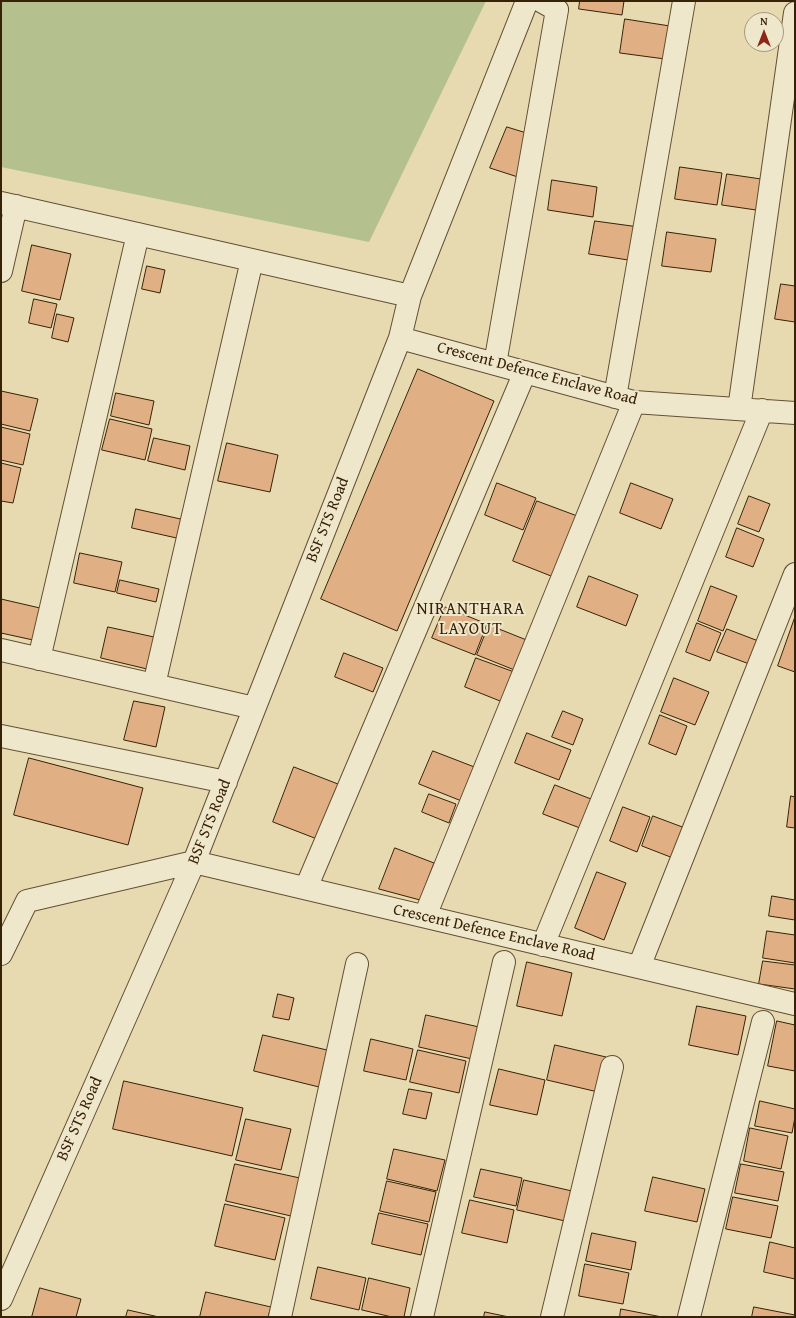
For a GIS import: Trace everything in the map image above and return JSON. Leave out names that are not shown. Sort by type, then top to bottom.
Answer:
[{"type":"street","name":"BSF STS Road","points":[[1,1299],[194,862],[400,338],[410,296],[527,1]]},
{"type":"street","points":[[495,364],[558,10],[541,1]]},
{"type":"street","points":[[425,916],[625,399],[684,1]]},
{"type":"street","points":[[739,409],[795,14]]},
{"type":"street","points":[[1,270],[8,204],[410,296]]},
{"type":"street","points":[[39,659],[138,234]]},
{"type":"street","points":[[154,685],[252,260]]},
{"type":"street","name":"Crescent Defence Enclave Road","points":[[400,338],[625,399],[795,413]]},
{"type":"street","points":[[306,888],[525,372]]},
{"type":"street","points":[[543,944],[762,410]]},
{"type":"street","points":[[639,967],[795,574]]},
{"type":"street","points":[[1,650],[254,708]]},
{"type":"street","points":[[1,736],[226,782]]},
{"type":"street","points":[[1,954],[27,901],[194,862]]},
{"type":"street","name":"Crescent Defence Enclave Road","points":[[194,862],[795,1004]]},
{"type":"street","points":[[422,1317],[504,962]]},
{"type":"street","points":[[280,1317],[358,964]]},
{"type":"street","points":[[689,1317],[763,1022]]},
{"type":"street","points":[[552,1317],[612,1067]]},
{"type":"green space","points":[[1,1],[486,1],[369,242],[1,167]]},
{"type":"building","points":[[580,1],[624,1],[622,15],[579,9]]},
{"type":"building","points":[[625,19],[670,26],[665,59],[620,53]]},
{"type":"building","points":[[507,127],[533,135],[524,179],[490,168]]},
{"type":"building","points":[[680,167],[722,173],[717,205],[675,199]]},
{"type":"building","points":[[727,174],[768,180],[763,211],[722,205]]},
{"type":"building","points":[[552,180],[597,187],[593,217],[548,210]]},
{"type":"building","points":[[595,221],[639,227],[635,261],[589,254]]},
{"type":"building","points":[[667,232],[716,239],[711,272],[662,266]]},
{"type":"building","points":[[32,245],[71,254],[60,300],[22,291]]},
{"type":"building","points":[[147,266],[165,270],[160,293],[142,289]]},
{"type":"building","points":[[781,284],[795,286],[795,322],[775,319]]},
{"type":"building","points":[[34,299],[57,304],[51,328],[29,323]]},
{"type":"building","points":[[57,314],[74,318],[68,342],[52,338]]},
{"type":"building","points":[[418,369],[494,401],[397,631],[321,599]]},
{"type":"building","points":[[1,391],[38,399],[30,431],[1,424]]},
{"type":"building","points":[[116,393],[154,401],[149,425],[111,416]]},
{"type":"building","points":[[110,419],[152,429],[145,460],[102,450]]},
{"type":"building","points":[[1,427],[30,434],[23,465],[1,460]]},
{"type":"building","points":[[154,438],[190,446],[185,470],[148,461]]},
{"type":"building","points":[[227,443],[278,455],[270,492],[218,481]]},
{"type":"building","points":[[1,463],[21,468],[13,503],[1,501]]},
{"type":"building","points":[[497,483],[536,498],[523,530],[485,515]]},
{"type":"building","points":[[631,483],[673,499],[661,529],[620,513]]},
{"type":"building","points":[[749,496],[770,504],[759,532],[738,524]]},
{"type":"building","points":[[537,501],[580,517],[556,578],[513,561]]},
{"type":"building","points":[[136,509],[185,520],[181,539],[132,528]]},
{"type":"building","points":[[737,528],[764,539],[753,567],[726,557]]},
{"type":"building","points":[[80,553],[122,562],[115,592],[74,583]]},
{"type":"building","points":[[589,576],[638,595],[626,626],[577,607]]},
{"type":"building","points":[[120,580],[159,589],[156,602],[117,593]]},
{"type":"building","points":[[711,586],[737,596],[723,631],[698,621]]},
{"type":"building","points":[[1,599],[40,608],[33,640],[1,633]]},
{"type":"building","points":[[445,607],[487,624],[475,655],[432,638]]},
{"type":"building","points":[[795,617],[795,672],[778,666]]},
{"type":"building","points":[[697,623],[721,633],[710,661],[686,652]]},
{"type":"building","points":[[489,625],[529,641],[517,671],[477,655]]},
{"type":"building","points":[[108,627],[154,637],[147,669],[101,658]]},
{"type":"building","points":[[727,629],[761,642],[752,665],[717,652]]},
{"type":"building","points":[[344,653],[383,668],[373,692],[335,677]]},
{"type":"building","points":[[476,658],[517,673],[505,703],[465,687]]},
{"type":"building","points":[[674,678],[709,692],[695,725],[661,712]]},
{"type":"building","points":[[134,701],[165,707],[156,747],[124,740]]},
{"type":"building","points":[[563,711],[583,719],[573,745],[552,737]]},
{"type":"building","points":[[660,715],[687,726],[676,755],[649,744]]},
{"type":"building","points":[[527,733],[571,750],[559,780],[515,763]]},
{"type":"building","points":[[433,751],[477,768],[464,802],[419,784]]},
{"type":"building","points":[[29,758],[143,788],[128,845],[14,815]]},
{"type":"building","points":[[294,767],[338,784],[317,839],[273,822]]},
{"type":"building","points":[[555,785],[591,799],[580,828],[543,814]]},
{"type":"building","points":[[429,794],[456,804],[449,823],[422,812]]},
{"type":"building","points":[[791,796],[795,797],[795,828],[787,827]]},
{"type":"building","points":[[623,807],[650,817],[637,852],[610,841]]},
{"type":"building","points":[[653,816],[685,828],[673,858],[642,846]]},
{"type":"building","points":[[395,848],[434,863],[420,900],[379,889]]},
{"type":"building","points":[[597,872],[626,883],[604,940],[575,928]]},
{"type":"building","points":[[772,896],[795,900],[795,920],[769,916]]},
{"type":"building","points":[[767,931],[795,935],[795,963],[763,958]]},
{"type":"building","points":[[763,961],[795,965],[795,989],[759,984]]},
{"type":"building","points":[[527,962],[572,973],[562,1016],[517,1006]]},
{"type":"building","points":[[278,994],[294,998],[289,1020],[273,1017]]},
{"type":"building","points":[[697,1006],[746,1016],[738,1055],[689,1045]]},
{"type":"building","points":[[426,1015],[479,1027],[472,1059],[419,1047]]},
{"type":"building","points":[[777,1021],[795,1025],[795,1071],[768,1066]]},
{"type":"building","points":[[263,1035],[327,1050],[319,1087],[254,1071]]},
{"type":"building","points":[[371,1039],[413,1049],[406,1080],[364,1071]]},
{"type":"building","points":[[555,1045],[606,1057],[598,1092],[547,1080]]},
{"type":"building","points":[[418,1050],[466,1061],[459,1093],[410,1082]]},
{"type":"building","points":[[499,1069],[545,1080],[537,1115],[490,1105]]},
{"type":"building","points":[[124,1081],[243,1108],[232,1156],[113,1129]]},
{"type":"building","points":[[409,1089],[432,1093],[426,1119],[403,1114]]},
{"type":"building","points":[[760,1101],[795,1109],[792,1133],[755,1126]]},
{"type":"building","points":[[246,1119],[291,1129],[281,1170],[236,1160]]},
{"type":"building","points":[[750,1128],[788,1136],[781,1169],[744,1161]]},
{"type":"building","points":[[394,1149],[445,1160],[437,1191],[387,1179]]},
{"type":"building","points":[[235,1164],[300,1178],[291,1216],[226,1201]]},
{"type":"building","points":[[741,1164],[784,1172],[778,1201],[735,1193]]},
{"type":"building","points":[[481,1169],[522,1178],[516,1206],[474,1197]]},
{"type":"building","points":[[653,1177],[705,1189],[697,1222],[645,1211]]},
{"type":"building","points":[[524,1180],[572,1191],[565,1221],[517,1210]]},
{"type":"building","points":[[387,1181],[436,1192],[429,1222],[380,1211]]},
{"type":"building","points":[[733,1197],[778,1206],[771,1238],[726,1229]]},
{"type":"building","points":[[470,1200],[514,1210],[507,1243],[462,1233]]},
{"type":"building","points":[[225,1204],[285,1218],[275,1260],[215,1246]]},
{"type":"building","points":[[379,1213],[428,1224],[421,1255],[372,1244]]},
{"type":"building","points":[[592,1233],[636,1242],[631,1270],[586,1261]]},
{"type":"building","points":[[770,1242],[795,1248],[795,1279],[764,1272]]},
{"type":"building","points":[[585,1264],[629,1273],[623,1304],[579,1296]]},
{"type":"building","points":[[318,1267],[366,1278],[359,1310],[311,1299]]},
{"type":"building","points":[[369,1278],[410,1288],[404,1317],[392,1317],[362,1310]]},
{"type":"building","points":[[40,1288],[81,1299],[76,1317],[32,1317]]},
{"type":"building","points":[[206,1292],[271,1307],[268,1317],[200,1317]]},
{"type":"building","points":[[754,1307],[795,1315],[795,1317],[752,1317]]},
{"type":"building","points":[[621,1309],[662,1317],[620,1317]]},
{"type":"building","points":[[128,1310],[159,1317],[126,1317]]},
{"type":"building","points":[[485,1312],[509,1317],[484,1317]]},
{"type":"district","name":"NIRANTHARA LAYOUT","points":[[471,620]]}]
